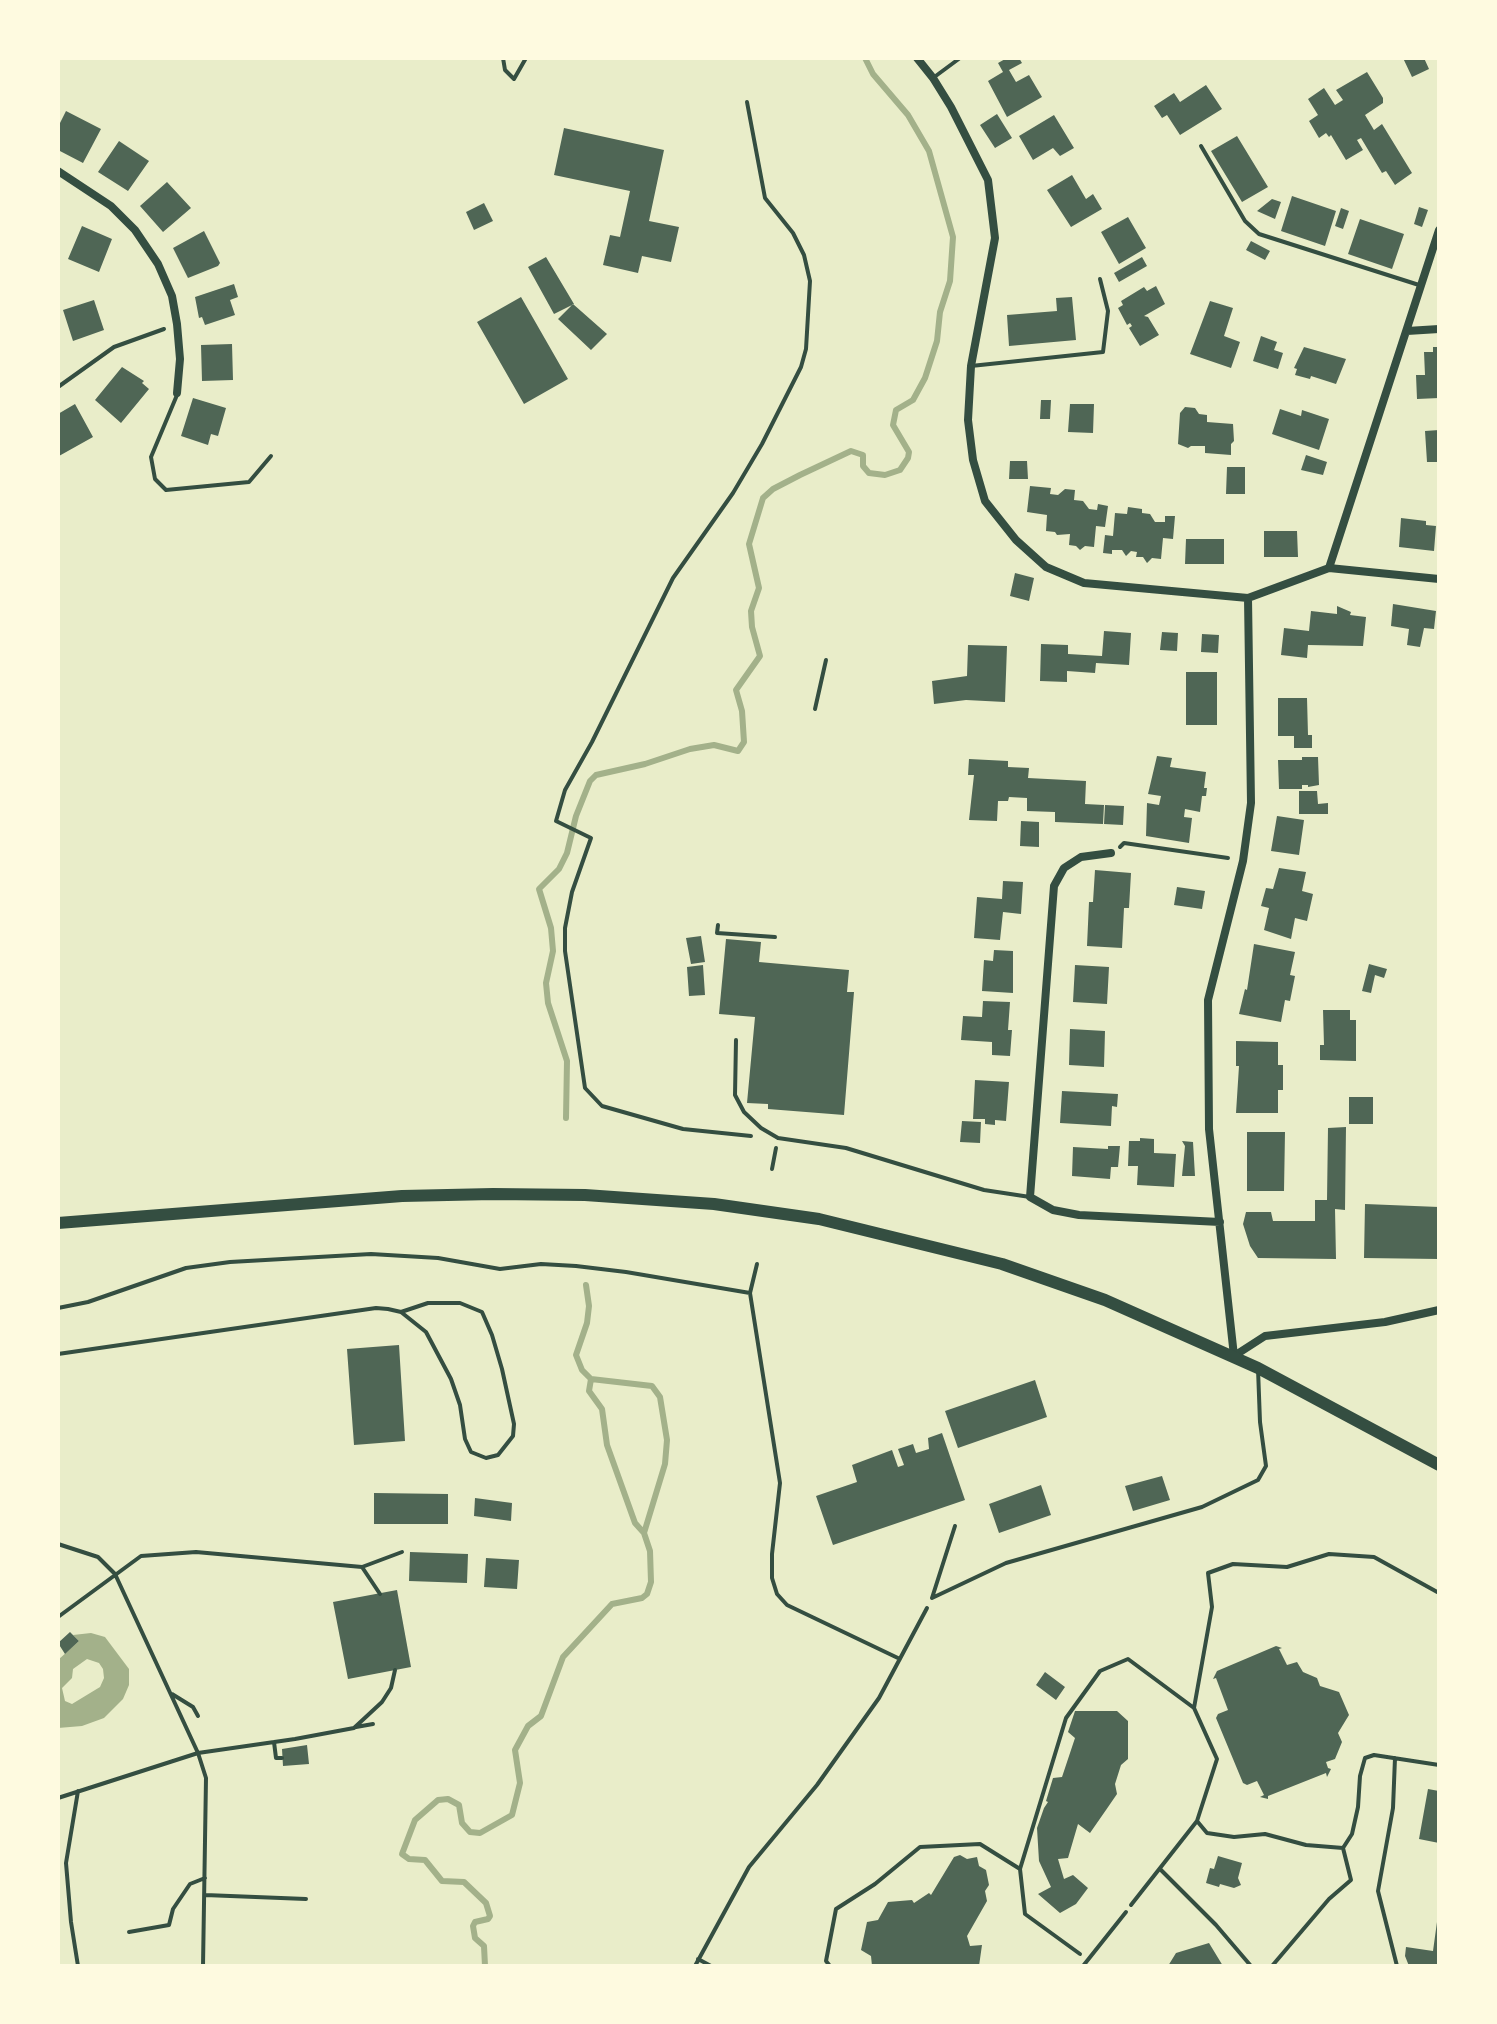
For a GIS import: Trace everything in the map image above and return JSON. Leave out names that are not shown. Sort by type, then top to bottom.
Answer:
[{"type":"main road","points":[[58,1223],[402,1196],[585,1195],[714,1204],[819,1219],[1002,1264],[1105,1300],[1234,1356],[1439,1465]]},
{"type":"street","points":[[917,58],[933,78],[988,180],[995,238],[971,366],[968,420],[973,460],[985,501],[1016,540],[1046,567],[1084,583],[1248,598],[1329,568],[1439,579]]},
{"type":"street","points":[[58,171],[111,206],[135,230],[158,264],[172,296],[177,324],[180,359],[177,393]]},
{"type":"street","points":[[1329,568],[1439,230]]},
{"type":"street","points":[[1407,331],[1439,329]]},
{"type":"street","points":[[1248,598],[1251,803],[1243,861],[1208,1000],[1209,1129],[1234,1356],[1265,1336],[1385,1322],[1439,1310]]},
{"type":"street","points":[[1111,853],[1081,857],[1064,868],[1054,886],[1030,1197],[1053,1210],[1079,1215],[1220,1222]]},
{"type":"lane","points":[[503,58],[505,70],[514,79],[526,58]]},
{"type":"lane","points":[[933,78],[960,58]]},
{"type":"lane","points":[[1201,146],[1245,221],[1259,234],[1422,286]]},
{"type":"lane","points":[[971,366],[1103,352],[1108,311],[1100,279]]},
{"type":"lane","points":[[177,393],[151,457],[155,479],[166,490],[249,482],[271,456]]},
{"type":"lane","points":[[736,1040],[735,1095],[744,1112],[778,1138],[846,1148],[984,1190],[1030,1197]]},
{"type":"lane","points":[[58,1354],[376,1308],[401,1312],[428,1303],[460,1303],[482,1312],[499,1358],[514,1424],[513,1436],[498,1455],[486,1458],[471,1452],[465,1439],[460,1405],[443,1363],[426,1332],[401,1312]]},
{"type":"lane","points":[[932,1598],[1006,1563],[1202,1507],[1258,1480],[1266,1466],[1260,1422],[1258,1368]]},
{"type":"lane","points":[[932,1598],[955,1526]]},
{"type":"lane","points":[[1083,1966],[1126,1912]]},
{"type":"path","points":[[747,102],[765,198],[793,233],[804,255],[810,281],[806,349],[801,367],[762,444],[733,493],[673,578],[565,790],[556,821],[591,838],[572,892],[565,928],[565,951],[585,1088],[602,1106],[683,1129],[778,1138],[772,1169]]},
{"type":"path","points":[[58,387],[114,347],[177,324]]},
{"type":"path","points":[[815,709],[826,660]]},
{"type":"path","points":[[1111,853],[1124,843],[1243,861]]},
{"type":"path","points":[[718,925],[717,933],[775,937]]},
{"type":"path","points":[[58,1308],[88,1302],[186,1268],[230,1262],[371,1254],[438,1258],[500,1269],[541,1264],[576,1266],[750,1293]]},
{"type":"path","points":[[757,1264],[750,1293],[780,1483],[772,1554],[772,1578],[777,1594],[787,1605],[900,1659]]},
{"type":"path","points":[[58,1544],[98,1557],[115,1574],[198,1753],[206,1778],[203,1966]]},
{"type":"path","points":[[58,1617],[141,1556],[196,1552],[362,1567],[402,1552]]},
{"type":"path","points":[[1194,1708],[1212,1607],[1208,1573],[1233,1564],[1287,1567],[1329,1554],[1374,1557],[1439,1593]]},
{"type":"path","points":[[362,1567],[380,1594]]},
{"type":"path","points":[[695,1966],[749,1867],[817,1785],[879,1698],[932,1598]]},
{"type":"path","points":[[1087,1960],[1025,1914],[1020,1869],[1066,1718],[1100,1671],[1128,1659],[1194,1708],[1217,1759],[1197,1821],[1126,1912]]},
{"type":"path","points":[[354,1728],[382,1702],[391,1688],[395,1670]]},
{"type":"path","points":[[170,1693],[193,1707],[198,1716]]},
{"type":"path","points":[[58,1798],[198,1753],[373,1724]]},
{"type":"path","points":[[295,1739],[296,1747]]},
{"type":"path","points":[[274,1742],[276,1758],[282,1758]]},
{"type":"path","points":[[1272,1966],[1329,1899],[1351,1880],[1343,1848],[1352,1834],[1365,1758],[1374,1755],[1439,1765]]},
{"type":"path","points":[[1395,1758],[1393,1808],[1378,1891],[1397,1966]]},
{"type":"path","points":[[78,1791],[66,1863],[78,1966]]},
{"type":"path","points":[[1197,1821],[1207,1833],[1234,1837],[1265,1834],[1306,1845],[1343,1848]]},
{"type":"path","points":[[830,1966],[826,1961],[836,1909],[875,1884],[920,1847],[980,1844],[1020,1869]]},
{"type":"path","points":[[1160,1869],[1216,1925],[1251,1966]]},
{"type":"path","points":[[129,1932],[169,1925],[173,1909],[190,1884],[205,1878]]},
{"type":"path","points":[[205,1895],[306,1899]]},
{"type":"path","points":[[698,1959],[711,1966]]},
{"type":"shaded area","points":[[91,1633],[105,1637],[129,1669],[129,1685],[123,1699],[104,1718],[82,1726],[58,1728],[58,1660],[79,1641],[73,1635]],"holes":[[[87,1659],[99,1663],[104,1678],[100,1687],[72,1704],[65,1701],[62,1688],[72,1678],[73,1669]]]},
{"type":"building","points":[[1007,58],[1019,58],[1022,63],[1009,70],[1016,82],[1029,75],[1042,97],[1007,117],[988,81],[1003,72],[998,63]]},
{"type":"building","points":[[1403,58],[1424,58],[1429,69],[1412,77]]},
{"type":"building","points":[[1367,72],[1383,103],[1365,115],[1374,130],[1382,124],[1412,173],[1395,185],[1386,171],[1382,173],[1361,138],[1357,140],[1363,150],[1346,160],[1331,135],[1329,137],[1326,133],[1319,138],[1309,121],[1318,115],[1308,99],[1324,88],[1335,105],[1343,100],[1336,90]]},
{"type":"building","points":[[1206,85],[1222,109],[1180,135],[1167,115],[1162,118],[1154,106],[1174,93],[1180,102]]},
{"type":"building","points":[[66,111],[101,129],[83,163],[58,150],[58,127]]},
{"type":"building","points":[[997,114],[1012,138],[995,148],[980,125]]},
{"type":"building","points":[[1054,115],[1074,148],[1060,156],[1053,148],[1033,160],[1019,136]]},
{"type":"building","points":[[564,128],[664,150],[649,221],[679,227],[671,262],[642,256],[638,273],[603,265],[610,235],[620,237],[630,191],[554,175]]},
{"type":"building","points":[[1237,136],[1268,187],[1242,202],[1211,151]]},
{"type":"building","points":[[119,141],[149,161],[128,191],[98,172]]},
{"type":"building","points":[[1072,175],[1086,199],[1093,194],[1102,209],[1071,227],[1047,190]]},
{"type":"building","points":[[167,182],[191,208],[163,232],[140,206]]},
{"type":"building","points":[[1292,196],[1336,211],[1325,246],[1281,231]]},
{"type":"building","points":[[1272,199],[1281,202],[1275,219],[1257,211]]},
{"type":"building","points":[[484,203],[493,221],[474,230],[466,212]]},
{"type":"building","points":[[1419,207],[1428,210],[1422,227],[1414,224]]},
{"type":"building","points":[[1341,208],[1349,211],[1343,229],[1335,226]]},
{"type":"building","points":[[1128,217],[1146,248],[1119,264],[1101,232]]},
{"type":"building","points":[[1360,219],[1404,234],[1392,269],[1348,254]]},
{"type":"building","points":[[82,226],[112,239],[99,272],[68,259]]},
{"type":"building","points":[[204,231],[220,263],[188,278],[173,248]]},
{"type":"building","points":[[1251,241],[1270,251],[1265,260],[1246,250]]},
{"type":"building","points":[[546,257],[574,304],[554,314],[528,267]]},
{"type":"building","points":[[1142,257],[1147,266],[1119,282],[1114,273]]},
{"type":"building","points":[[234,284],[238,297],[230,300],[235,315],[205,325],[202,317],[199,318],[195,297]]},
{"type":"building","points":[[1156,286],[1165,304],[1144,316],[1148,317],[1159,335],[1140,346],[1129,328],[1132,326],[1130,323],[1127,325],[1118,308],[1123,305],[1121,301],[1144,287],[1147,291]]},
{"type":"building","points":[[521,297],[568,379],[524,404],[477,322]]},
{"type":"building","points":[[1072,297],[1076,340],[1009,346],[1007,315],[1057,311],[1056,298]]},
{"type":"building","points":[[94,300],[104,330],[73,341],[63,310]]},
{"type":"building","points":[[1210,301],[1233,308],[1224,336],[1240,342],[1231,368],[1190,354]]},
{"type":"building","points":[[573,304],[607,334],[591,350],[558,319]]},
{"type":"building","points":[[1261,336],[1277,342],[1274,350],[1283,353],[1278,369],[1253,361]]},
{"type":"building","points":[[232,344],[233,380],[202,381],[201,345]]},
{"type":"building","points":[[1304,347],[1346,359],[1336,384],[1311,376],[1310,379],[1295,375],[1297,369],[1294,368]]},
{"type":"building","points":[[1433,347],[1439,347],[1439,398],[1417,399],[1416,375],[1425,375],[1424,352],[1433,352]]},
{"type":"building","points":[[122,367],[144,381],[142,383],[149,389],[121,423],[95,400]]},
{"type":"building","points":[[193,398],[226,408],[218,436],[211,434],[208,445],[181,436]]},
{"type":"building","points":[[1041,400],[1051,400],[1050,419],[1040,419]]},
{"type":"building","points":[[75,404],[93,437],[59,456],[58,414]]},
{"type":"building","points":[[1070,404],[1094,404],[1093,433],[1068,432]]},
{"type":"building","points":[[1185,407],[1195,408],[1199,414],[1207,415],[1207,422],[1233,424],[1231,455],[1205,453],[1205,446],[1188,448],[1178,444],[1180,413]]},
{"type":"building","points":[[1280,409],[1301,416],[1302,410],[1329,419],[1319,450],[1272,434]]},
{"type":"building","points":[[1439,430],[1439,462],[1427,462],[1425,431]]},
{"type":"building","points":[[1306,455],[1327,462],[1323,475],[1301,470]]},
{"type":"building","points":[[1010,461],[1027,461],[1028,479],[1009,479]]},
{"type":"building","points":[[1227,467],[1245,467],[1245,494],[1226,494]]},
{"type":"building","points":[[1030,486],[1051,488],[1050,494],[1058,495],[1065,489],[1075,490],[1074,500],[1083,501],[1089,509],[1097,510],[1098,504],[1108,506],[1105,527],[1096,526],[1094,547],[1085,546],[1080,550],[1069,545],[1070,534],[1057,535],[1046,531],[1047,515],[1027,512]]},
{"type":"building","points":[[1128,507],[1142,509],[1142,513],[1150,514],[1155,522],[1165,522],[1165,516],[1175,516],[1173,539],[1163,538],[1161,559],[1152,558],[1147,563],[1143,557],[1136,557],[1137,552],[1131,551],[1126,556],[1122,550],[1103,553],[1105,535],[1113,536],[1115,513],[1127,514]]},
{"type":"building","points":[[1401,518],[1426,521],[1426,525],[1436,526],[1434,551],[1399,547]]},
{"type":"building","points":[[1264,531],[1297,531],[1298,557],[1264,557]]},
{"type":"building","points":[[1186,539],[1224,539],[1224,564],[1185,564]]},
{"type":"building","points":[[1015,573],[1034,578],[1029,601],[1010,596]]},
{"type":"building","points":[[1393,604],[1436,611],[1434,629],[1424,628],[1420,647],[1407,645],[1409,629],[1391,626]]},
{"type":"building","points":[[1337,606],[1351,612],[1350,615],[1366,617],[1363,646],[1308,645],[1307,658],[1281,655],[1284,628],[1309,631],[1311,611],[1337,614]]},
{"type":"building","points":[[1104,631],[1131,633],[1129,665],[1096,663],[1095,673],[1067,671],[1067,682],[1040,681],[1041,644],[1068,645],[1068,654],[1102,656]]},
{"type":"building","points":[[1162,632],[1178,633],[1177,651],[1160,650]]},
{"type":"building","points":[[1202,634],[1219,635],[1218,653],[1201,652]]},
{"type":"building","points":[[968,645],[1007,646],[1005,702],[966,700],[934,704],[932,681],[967,676]]},
{"type":"building","points":[[1186,672],[1217,672],[1217,725],[1186,725]]},
{"type":"building","points":[[1278,698],[1307,698],[1308,735],[1312,735],[1312,748],[1294,748],[1294,736],[1278,736]]},
{"type":"building","points":[[1157,756],[1172,758],[1170,767],[1206,772],[1206,796],[1202,796],[1200,812],[1185,809],[1184,817],[1192,818],[1189,843],[1146,836],[1147,803],[1159,805],[1161,796],[1148,794]]},
{"type":"building","points":[[1302,757],[1318,757],[1319,785],[1279,789],[1278,760],[1302,760]]},
{"type":"building","points":[[969,759],[1008,761],[1008,767],[1029,768],[1028,778],[1086,781],[1085,804],[1104,805],[1103,824],[1055,822],[1055,812],[1027,811],[1027,798],[1009,797],[1008,801],[998,801],[997,821],[969,820],[974,775],[968,775]]},
{"type":"building","points":[[1299,791],[1317,791],[1318,804],[1328,803],[1328,814],[1299,814]]},
{"type":"building","points":[[1105,805],[1124,806],[1123,825],[1104,824]]},
{"type":"building","points":[[1277,816],[1304,820],[1299,855],[1271,851]]},
{"type":"building","points":[[1021,821],[1039,822],[1039,847],[1020,846]]},
{"type":"building","points":[[1279,868],[1306,872],[1302,891],[1313,894],[1307,921],[1295,918],[1291,939],[1264,930],[1269,908],[1261,906],[1266,888],[1273,889]]},
{"type":"building","points":[[1095,870],[1131,873],[1129,908],[1124,908],[1122,948],[1087,946],[1089,902],[1093,902]]},
{"type":"building","points":[[1003,881],[1023,882],[1021,914],[1003,912],[1000,940],[974,938],[977,897],[1002,899]]},
{"type":"building","points":[[1177,887],[1205,891],[1202,909],[1174,905]]},
{"type":"building","points":[[701,936],[705,962],[691,964],[686,938]]},
{"type":"building","points":[[726,939],[761,942],[759,962],[849,970],[847,992],[854,992],[844,1115],[768,1109],[768,1104],[747,1103],[755,1017],[719,1014]]},
{"type":"building","points":[[1254,944],[1295,952],[1290,975],[1295,976],[1290,1001],[1285,1000],[1281,1022],[1239,1014],[1247,990]]},
{"type":"building","points":[[994,950],[1013,951],[1013,993],[982,991],[984,960],[993,961]]},
{"type":"building","points":[[1369,964],[1387,969],[1384,978],[1375,975],[1371,993],[1362,991]]},
{"type":"building","points":[[703,965],[705,995],[689,996],[687,967]]},
{"type":"building","points":[[1075,965],[1109,967],[1107,1004],[1073,1002]]},
{"type":"building","points":[[983,1001],[1010,1002],[1010,1056],[992,1055],[992,1042],[961,1040],[963,1016],[982,1017]]},
{"type":"building","points":[[1323,1010],[1350,1010],[1350,1020],[1356,1020],[1356,1061],[1320,1060],[1320,1045],[1324,1045]]},
{"type":"building","points":[[1070,1029],[1105,1031],[1104,1067],[1069,1065]]},
{"type":"building","points":[[1236,1041],[1278,1042],[1278,1065],[1283,1065],[1283,1090],[1278,1090],[1278,1113],[1236,1113],[1239,1066],[1236,1066]]},
{"type":"building","points":[[975,1080],[1009,1082],[1006,1121],[995,1120],[995,1125],[985,1124],[985,1119],[973,1119]]},
{"type":"building","points":[[1062,1091],[1118,1094],[1117,1107],[1112,1106],[1111,1126],[1060,1123]]},
{"type":"building","points":[[1349,1097],[1373,1097],[1373,1124],[1349,1124]]},
{"type":"building","points":[[962,1121],[981,1122],[980,1143],[960,1142]]},
{"type":"building","points":[[1346,1127],[1345,1210],[1335,1209],[1336,1259],[1258,1258],[1250,1246],[1243,1224],[1246,1212],[1271,1212],[1273,1221],[1315,1221],[1315,1200],[1327,1200],[1328,1128]]},
{"type":"building","points":[[1247,1132],[1285,1132],[1284,1191],[1247,1191]]},
{"type":"building","points":[[1140,1138],[1154,1139],[1154,1153],[1176,1154],[1174,1187],[1137,1185],[1138,1166],[1128,1166],[1129,1141],[1140,1141]]},
{"type":"building","points":[[1182,1141],[1193,1142],[1195,1176],[1182,1176],[1185,1146]]},
{"type":"building","points":[[1108,1146],[1120,1146],[1118,1167],[1111,1167],[1110,1179],[1072,1176],[1073,1147],[1108,1149]]},
{"type":"building","points":[[1365,1204],[1439,1207],[1439,1259],[1364,1258]]},
{"type":"building","points":[[399,1345],[405,1441],[354,1445],[347,1349]]},
{"type":"building","points":[[1035,1380],[1047,1417],[958,1448],[945,1411]]},
{"type":"building","points":[[942,1433],[965,1500],[833,1545],[816,1496],[857,1482],[852,1465],[892,1450],[898,1467],[904,1465],[898,1449],[913,1444],[916,1453],[929,1449],[928,1438]]},
{"type":"building","points":[[1162,1476],[1170,1500],[1133,1511],[1125,1486]]},
{"type":"building","points":[[1041,1485],[1051,1515],[999,1533],[989,1504]]},
{"type":"building","points":[[374,1493],[448,1494],[448,1524],[374,1524]]},
{"type":"building","points":[[475,1498],[512,1503],[511,1521],[474,1516]]},
{"type":"building","points":[[410,1552],[468,1554],[467,1583],[409,1581]]},
{"type":"building","points":[[486,1558],[519,1560],[517,1589],[484,1587]]},
{"type":"building","points":[[397,1590],[411,1667],[348,1679],[333,1602]]},
{"type":"building","points":[[70,1632],[79,1641],[65,1654],[58,1643]]},
{"type":"building","points":[[1276,1646],[1282,1648],[1279,1649],[1287,1665],[1297,1662],[1303,1672],[1317,1678],[1320,1686],[1339,1692],[1349,1715],[1338,1733],[1342,1742],[1335,1759],[1326,1762],[1331,1769],[1327,1777],[1326,1773],[1268,1796],[1268,1799],[1260,1797],[1264,1795],[1257,1781],[1247,1785],[1243,1783],[1216,1718],[1228,1710],[1216,1678],[1213,1679],[1217,1671]]},
{"type":"building","points":[[1045,1672],[1065,1687],[1056,1700],[1036,1685]]},
{"type":"building","points":[[1075,1711],[1117,1711],[1128,1721],[1128,1759],[1121,1765],[1115,1784],[1117,1794],[1090,1833],[1078,1824],[1068,1858],[1058,1859],[1064,1879],[1073,1875],[1088,1888],[1076,1904],[1060,1913],[1038,1894],[1051,1887],[1039,1861],[1037,1828],[1048,1802],[1053,1778],[1062,1777],[1075,1738],[1068,1732]]},
{"type":"building","points":[[307,1745],[309,1764],[283,1766],[282,1749]]},
{"type":"building","points":[[1428,1789],[1439,1791],[1439,1843],[1419,1839]]},
{"type":"building","points":[[960,1855],[967,1859],[977,1857],[979,1866],[986,1870],[989,1885],[985,1891],[987,1901],[967,1936],[970,1946],[982,1945],[979,1966],[872,1966],[871,1956],[861,1950],[867,1922],[878,1920],[888,1902],[912,1900],[914,1903],[929,1893],[931,1895],[954,1857]]},
{"type":"building","points":[[1218,1856],[1242,1863],[1238,1878],[1241,1885],[1234,1888],[1206,1883],[1210,1868],[1214,1869]]},
{"type":"building","points":[[1437,1922],[1439,1966],[1409,1966],[1406,1947],[1433,1951]]},
{"type":"building","points":[[1209,1943],[1223,1966],[1168,1966],[1176,1953]]},
{"type":"waterway","points":[[566,1118],[567,1061],[548,1003],[546,983],[553,951],[551,928],[539,889],[559,869],[567,853],[576,816],[590,781],[596,775],[645,764],[690,749],[714,745],[738,751],[744,742],[742,711],[736,690],[760,656],[751,611],[759,588],[749,544],[763,498],[773,489],[851,451],[863,455],[863,466],[869,473],[885,475],[900,470],[908,458],[909,452],[893,425],[896,410],[913,400],[925,378],[950,281],[953,237],[929,151],[908,115],[873,74],[865,58]]},
{"type":"waterway","points":[[485,1966],[484,1946],[475,1938],[473,1926],[475,1922],[490,1916],[486,1903],[464,1882],[442,1881],[425,1860],[409,1859],[402,1854],[415,1820],[438,1800],[448,1799],[459,1805],[462,1823],[470,1832],[480,1833],[512,1815],[520,1783],[515,1750],[528,1726],[541,1716],[563,1657],[612,1604],[642,1598],[651,1582],[650,1551],[644,1533],[665,1464],[667,1440],[660,1397],[652,1386],[591,1379],[582,1370],[576,1355],[587,1323],[589,1306],[586,1285]]},
{"type":"waterway","points":[[591,1379],[589,1391],[602,1409],[607,1445],[635,1523],[644,1533]]}]
